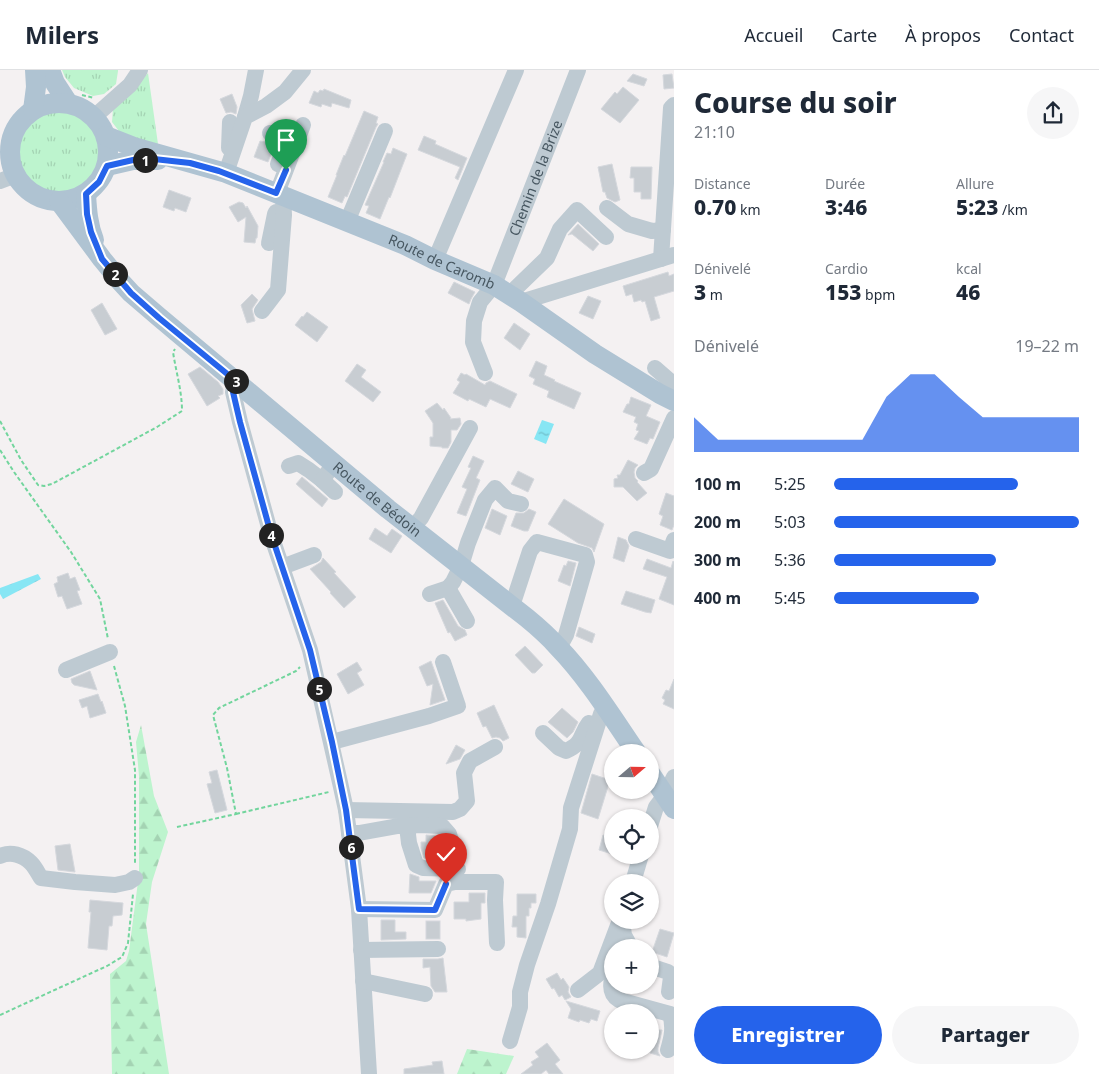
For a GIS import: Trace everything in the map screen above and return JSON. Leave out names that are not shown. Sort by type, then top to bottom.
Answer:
[{"type":"main road","points":[[33,110],[36,87],[35,70]]},
{"type":"main road","points":[[50,70],[55,83],[74,98],[82,108],[95,108],[106,136],[109,151],[107,166],[99,182],[86,194],[73,199],[59,201],[46,199],[34,194],[23,185],[7,167],[11,142],[9,126],[44,105],[74,98]]},
{"type":"main road","points":[[106,136],[190,163]]},
{"type":"main road","points":[[107,166],[133,160],[154,159],[190,163]]},
{"type":"main road","name":"Route de Caromb","points":[[190,163],[222,172],[405,245],[494,285],[595,354],[674,401]]},
{"type":"main road","points":[[86,194],[87,214],[91,232],[102,259]]},
{"type":"main road","points":[[59,201],[102,259]]},
{"type":"main road","name":"Route de Bédoin","points":[[102,259],[131,293],[181,336],[388,509],[527,618],[559,648],[630,744]]},
{"type":"main road","points":[[659,786],[671,804]]},
{"type":"street","points":[[123,70],[130,85]]},
{"type":"street","points":[[95,108],[130,85],[140,70]]},
{"type":"street","points":[[222,172],[238,120],[251,96],[256,70]]},
{"type":"street","points":[[238,120],[266,106],[285,92],[303,70]]},
{"type":"street","points":[[435,260],[516,70]]},
{"type":"street","name":"Chemin de la Brize","points":[[485,373],[473,342],[474,321],[480,302],[494,285],[578,70]]},
{"type":"street","points":[[606,237],[577,210],[560,229],[548,258],[516,288],[516,299],[667,257],[663,230],[671,108],[674,105]]},
{"type":"street","points":[[262,311],[278,290],[284,215],[278,195],[303,125]]},
{"type":"street","points":[[347,222],[385,131]]},
{"type":"street","points":[[269,243],[284,147],[281,138],[270,133]]},
{"type":"street","points":[[607,208],[628,224],[652,231],[663,230]]},
{"type":"street","points":[[655,368],[670,381],[674,382]]},
{"type":"street","points":[[237,382],[233,392],[234,400],[271,534],[310,650],[346,810],[359,909],[369,1074]]},
{"type":"street","points":[[644,473],[651,469],[674,418]]},
{"type":"street","points":[[417,532],[421,518],[470,428]]},
{"type":"street","points":[[417,532],[468,452],[473,452]]},
{"type":"street","points":[[289,466],[298,463],[335,492]]},
{"type":"street","points":[[322,480],[334,464]]},
{"type":"street","points":[[430,594],[448,588],[453,582],[461,566],[485,500],[495,488],[508,501],[521,504]]},
{"type":"street","points":[[636,539],[670,551],[674,540]]},
{"type":"street","points":[[512,606],[530,551],[537,542],[584,555],[587,562],[566,635],[559,648]]},
{"type":"street","points":[[282,567],[314,555]]},
{"type":"street","points":[[448,588],[467,621]]},
{"type":"street","points":[[66,670],[110,652]]},
{"type":"street","points":[[332,742],[430,716],[458,706],[443,662]]},
{"type":"street","points":[[543,733],[559,748],[566,751],[574,748],[581,741],[590,721],[603,710]]},
{"type":"street","points":[[510,1041],[520,1007],[520,992],[527,965],[548,904],[570,829],[571,808],[603,710]]},
{"type":"street","points":[[346,810],[452,812],[460,809],[467,802],[464,773],[470,761],[495,747]]},
{"type":"street","points":[[655,809],[656,807],[671,804],[674,777]]},
{"type":"street","points":[[349,833],[420,824],[442,826],[449,834],[453,847]]},
{"type":"street","points":[[408,826],[409,843],[416,865],[423,868],[458,869]]},
{"type":"street","points":[[0,856],[16,853],[32,863],[41,878],[115,885],[129,882],[135,878]]},
{"type":"street","points":[[359,909],[435,910],[446,884],[455,882],[496,882],[497,943]]},
{"type":"street","points":[[578,990],[600,973],[624,934]]},
{"type":"street","points":[[361,950],[438,949]]},
{"type":"street","points":[[659,969],[668,972],[671,977],[669,992]]},
{"type":"street","points":[[363,981],[425,994]]},
{"type":"street","points":[[613,994],[619,1000],[670,1014],[673,1033],[668,1050]]},
{"type":"path","points":[[74,98],[87,97],[95,108]]},
{"type":"path","points":[[0,421],[38,485],[52,484],[157,427],[182,411],[182,395],[173,352],[181,336]]},
{"type":"path","points":[[0,450],[71,552],[100,599],[110,652],[124,706],[135,770],[135,878],[128,943],[122,957],[107,966],[0,1015]]},
{"type":"path","points":[[236,814],[227,768],[213,716],[219,708],[296,671],[306,661],[310,650]]},
{"type":"path","points":[[177,827],[329,792],[341,787]]},
{"type":"green space","points":[[62,70],[118,71],[116,84],[104,94],[93,96],[74,88]]},
{"type":"green space","points":[[148,73],[158,144],[122,135],[112,122],[113,109]]},
{"type":"green space","points":[[59,110],[75,113],[88,122],[97,135],[100,151],[97,167],[88,180],[75,189],[59,192],[43,189],[30,180],[21,167],[18,151],[21,135],[30,122],[43,113]]},
{"type":"green space","points":[[141,725],[154,796],[168,832],[152,882],[146,924],[169,1074],[112,1074],[110,974],[126,961],[129,951],[139,874],[139,776],[136,742]]},
{"type":"green space","points":[[467,1049],[514,1056],[506,1074],[457,1074]]},
{"type":"water","points":[[542,420],[554,424],[546,444],[534,439]]},
{"type":"water","points":[[38,574],[41,579],[3,599],[0,594],[0,588]]},
{"type":"building","points":[[633,74],[647,79],[644,86],[627,81]]},
{"type":"building","points":[[672,74],[674,88],[664,89],[663,75]]},
{"type":"building","points":[[623,87],[639,100],[620,123],[601,109],[615,92],[617,94]]},
{"type":"building","points":[[324,89],[351,100],[349,108],[332,103],[331,107],[322,104],[321,107],[309,103],[314,91],[318,93]]},
{"type":"building","points":[[232,94],[237,107],[236,114],[226,113],[220,99]]},
{"type":"building","points":[[364,111],[378,117],[376,123],[378,124],[347,197],[345,196],[342,203],[328,197]]},
{"type":"building","points":[[424,136],[436,141],[435,144],[467,158],[458,180],[455,178],[460,167],[418,150]]},
{"type":"building","points":[[260,141],[274,147],[268,162],[254,157]]},
{"type":"building","points":[[393,148],[407,154],[380,219],[366,213],[369,206],[365,205],[387,153],[391,154]]},
{"type":"building","points":[[612,164],[620,200],[615,202],[607,198],[605,192],[603,192],[598,167]]},
{"type":"building","points":[[631,167],[652,167],[651,199],[641,199],[641,192],[634,192],[634,178],[630,178]]},
{"type":"building","points":[[169,190],[191,198],[186,212],[175,208],[174,211],[163,207]]},
{"type":"building","points":[[239,202],[243,203],[246,208],[247,206],[258,226],[255,243],[244,242],[246,217],[238,222],[229,207]]},
{"type":"building","points":[[578,224],[599,244],[593,251],[572,234],[568,235]]},
{"type":"building","points":[[668,272],[669,276],[674,274],[674,291],[654,297],[660,318],[651,321],[645,301],[634,302],[632,294],[626,296],[623,286]]},
{"type":"building","points":[[454,282],[475,292],[469,304],[448,293]]},
{"type":"building","points":[[252,294],[258,300],[252,309],[255,321],[247,323],[241,305]]},
{"type":"building","points":[[588,296],[601,301],[593,319],[579,313]]},
{"type":"building","points":[[102,303],[117,329],[105,335],[91,310]]},
{"type":"building","points":[[307,312],[328,327],[317,342],[295,325]]},
{"type":"building","points":[[514,323],[530,334],[520,350],[504,338]]},
{"type":"building","points":[[536,361],[547,366],[544,375],[581,393],[574,409],[547,397],[549,391],[533,384],[535,379],[529,376]]},
{"type":"building","points":[[357,364],[366,370],[361,377],[381,392],[373,402],[345,381]]},
{"type":"building","points":[[200,367],[218,382],[223,389],[223,394],[218,396],[220,398],[207,406],[188,374]]},
{"type":"building","points":[[461,373],[485,385],[490,381],[517,394],[510,408],[490,399],[486,407],[469,399],[468,401],[453,393],[460,382],[457,380]]},
{"type":"building","points":[[631,397],[651,405],[646,416],[660,422],[653,439],[650,438],[647,444],[634,439],[639,431],[636,430],[638,424],[634,422],[636,417],[623,412],[627,404],[629,404]]},
{"type":"building","points":[[437,403],[443,410],[444,408],[450,419],[460,418],[461,424],[457,430],[451,430],[451,442],[448,448],[430,446],[430,437],[433,437],[433,423],[425,411]]},
{"type":"building","points":[[473,456],[484,461],[476,478],[480,480],[466,516],[457,513],[467,489],[462,487],[471,468],[468,467]]},
{"type":"building","points":[[628,460],[638,465],[634,472],[635,478],[647,493],[637,501],[623,487],[614,487],[614,479],[618,478],[617,475],[620,475]]},
{"type":"building","points":[[518,471],[534,479],[528,492],[511,484]]},
{"type":"building","points":[[302,477],[328,499],[322,507],[296,484]]},
{"type":"building","points":[[666,493],[674,496],[674,525],[672,530],[660,525],[663,516],[659,514]]},
{"type":"building","points":[[564,499],[604,524],[594,552],[592,548],[578,543],[548,524]]},
{"type":"building","points":[[492,509],[507,516],[500,535],[485,528]]},
{"type":"building","points":[[529,509],[536,512],[528,531],[511,526],[516,513],[524,513]]},
{"type":"building","points":[[375,528],[387,536],[392,529],[402,536],[391,553],[369,539]]},
{"type":"building","points":[[618,537],[626,540],[629,546],[624,562],[613,558]]},
{"type":"building","points":[[323,558],[356,597],[344,608],[310,569],[321,562]]},
{"type":"building","points":[[647,559],[671,568],[674,562],[674,605],[659,599],[667,577],[643,569]]},
{"type":"building","points":[[568,561],[576,563],[570,586],[558,581],[564,565],[566,566]]},
{"type":"building","points":[[68,573],[70,579],[75,577],[80,590],[77,591],[82,604],[67,609],[62,596],[58,597],[54,584],[58,582],[57,577]]},
{"type":"building","points":[[626,591],[655,600],[651,613],[621,604]]},
{"type":"building","points":[[443,600],[458,626],[465,630],[467,635],[455,641],[450,632],[448,633],[435,603]]},
{"type":"building","points":[[579,627],[595,634],[592,643],[576,636]]},
{"type":"building","points":[[525,646],[543,665],[535,673],[532,673],[515,655]]},
{"type":"building","points":[[431,661],[445,700],[430,705],[433,684],[427,686],[419,667]]},
{"type":"building","points":[[357,662],[362,670],[357,673],[364,685],[348,694],[337,674]]},
{"type":"building","points":[[90,671],[97,690],[72,683],[71,679]]},
{"type":"building","points":[[674,679],[674,709],[663,704],[665,700],[662,698],[666,690],[669,691]]},
{"type":"building","points":[[98,694],[106,713],[90,718],[87,706],[82,708],[79,700]]},
{"type":"building","points":[[494,705],[509,738],[503,741],[500,738],[492,738],[486,726],[483,727],[477,713]]},
{"type":"building","points":[[562,708],[578,722],[573,732],[567,738],[548,722]]},
{"type":"building","points":[[456,745],[465,750],[460,759],[446,764]]},
{"type":"building","points":[[217,770],[227,810],[215,813],[207,784],[212,783],[209,772]]},
{"type":"building","points":[[592,774],[604,778],[604,799],[598,819],[581,813]]},
{"type":"building","points":[[426,835],[437,836],[440,839],[440,854],[446,854],[451,857],[461,855],[461,860],[424,858],[421,842],[426,842]]},
{"type":"building","points":[[603,835],[604,835],[604,852],[599,850]]},
{"type":"building","points":[[70,844],[75,872],[58,870],[55,846]]},
{"type":"building","points":[[410,874],[419,877],[419,881],[436,881],[431,893],[409,893]]},
{"type":"building","points":[[469,893],[485,893],[485,903],[481,903],[481,919],[466,921],[466,919],[454,919],[454,902],[469,902]]},
{"type":"building","points":[[517,894],[536,894],[536,903],[531,903],[529,916],[526,916],[526,938],[517,937],[517,927],[512,927],[513,916],[517,916]]},
{"type":"building","points":[[90,900],[123,903],[122,915],[113,916],[112,926],[109,926],[107,950],[88,948]]},
{"type":"building","points":[[381,920],[395,920],[395,932],[406,932],[406,939],[381,940]]},
{"type":"building","points":[[426,921],[440,921],[440,939],[426,939]]},
{"type":"building","points":[[660,929],[674,933],[667,957],[659,954],[659,939],[657,939]]},
{"type":"building","points":[[443,958],[447,992],[435,992],[431,986],[430,967],[423,968],[423,959]]},
{"type":"building","points":[[557,973],[561,980],[563,978],[569,987],[568,992],[571,997],[565,1000],[562,995],[559,997],[546,979]]},
{"type":"building","points":[[566,1001],[600,1011],[597,1021],[591,1019],[589,1023],[580,1020],[579,1022],[568,1018],[571,1009]]},
{"type":"building","points":[[659,1030],[662,1030],[659,1044]]},
{"type":"building","points":[[547,1043],[560,1060],[555,1064],[563,1074],[549,1074],[546,1070],[541,1074],[521,1074],[533,1065],[531,1062],[539,1057],[535,1052]]},
{"type":"building","points":[[442,1061],[444,1074],[404,1074],[404,1069],[433,1065],[432,1062]]},
{"type":"route","points":[[286,170],[276,193],[219,171],[190,163],[154,159],[125,161],[107,166],[99,182],[86,194],[87,214],[91,232],[102,259],[131,293],[237,382],[233,392],[240,422],[271,534],[310,650],[332,742],[346,810],[359,909],[435,910],[446,884]]}]
